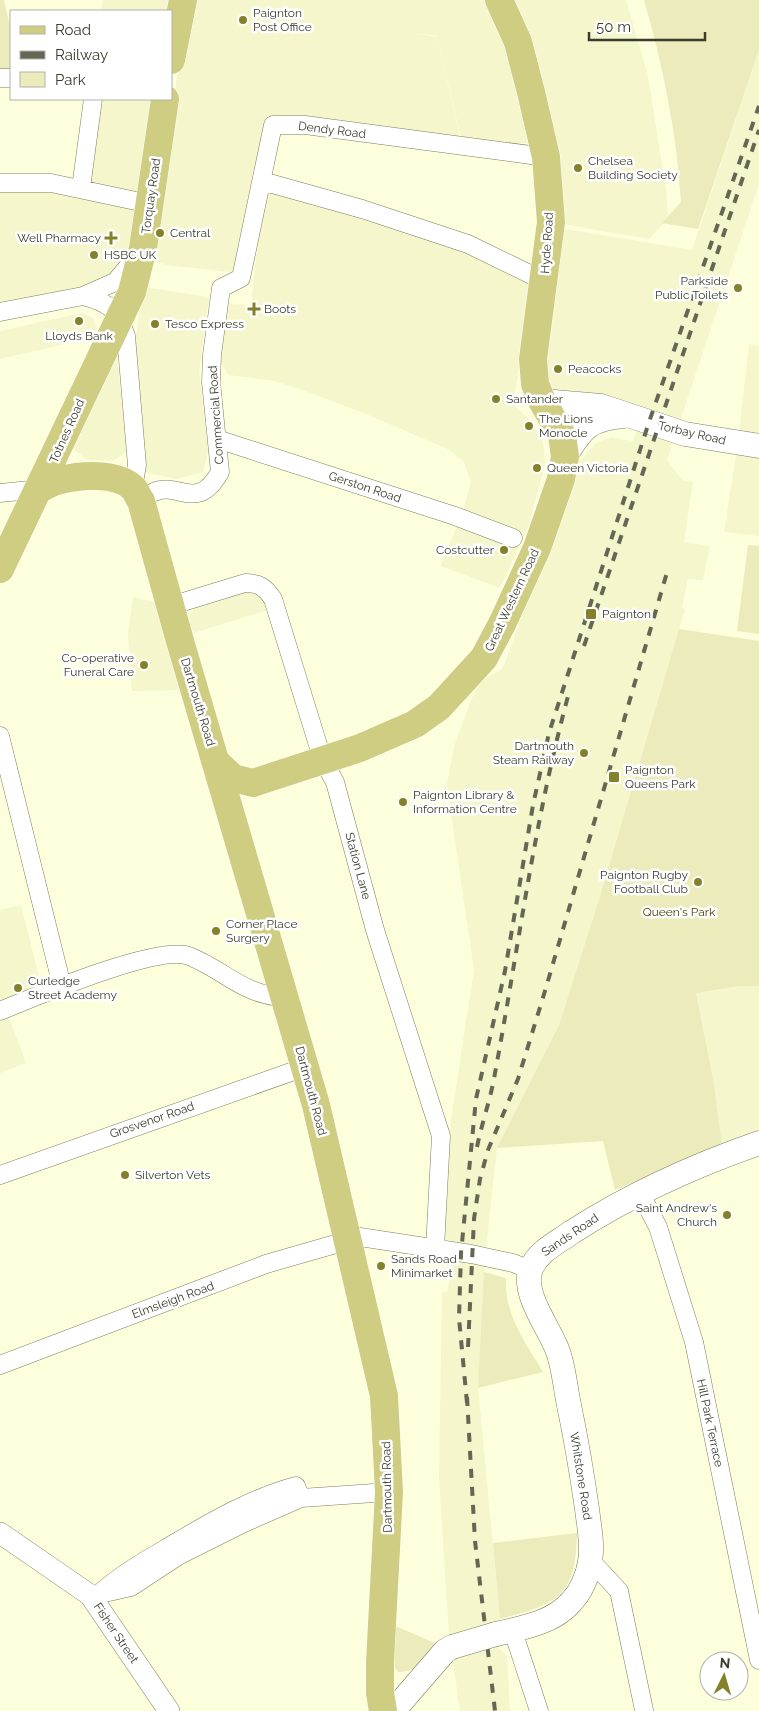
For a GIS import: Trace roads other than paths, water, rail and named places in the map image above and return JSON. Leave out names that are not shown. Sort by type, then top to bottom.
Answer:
[{"type":"main road","points":[[172,55],[183,0]]},
{"type":"main road","name":"Hyde Road","points":[[498,0],[518,42],[546,158],[551,222],[533,358],[535,384],[542,401],[562,435],[565,457]]},
{"type":"main road","name":"Torquay Road","points":[[132,292],[143,248],[165,100]]},
{"type":"main road","name":"Totnes Road","points":[[0,569],[61,445],[97,362],[120,320],[132,292]]},
{"type":"main road","name":"Torbay Road","points":[[542,401],[601,406],[625,416],[685,434],[759,446]]},
{"type":"main road","name":"Torbay Road","points":[[565,457],[575,438],[588,425],[602,419],[625,416]]},
{"type":"main road","points":[[61,445],[62,456],[68,465],[81,477]]},
{"type":"main road","name":"Great Western Road","points":[[253,783],[323,761],[388,737],[415,724],[439,707],[484,658],[503,622],[537,548],[561,479],[565,457]]},
{"type":"main road","points":[[39,489],[60,480],[81,477],[108,478],[122,481],[137,494]]},
{"type":"main road","name":"Dartmouth Road","points":[[137,494],[287,998],[316,1104],[384,1396],[389,1492],[380,1662],[380,1694],[384,1711]]},
{"type":"main road","points":[[215,761],[233,778],[253,783]]},
{"type":"main road","points":[[227,799],[253,783]]},
{"type":"main road","name":"Sands Road","points":[[530,1270],[539,1254],[605,1211],[709,1160],[759,1143]]},
{"type":"main road","name":"Whitstone Road","points":[[388,1711],[401,1702],[445,1651],[452,1647],[550,1619],[566,1607],[582,1586],[588,1572],[590,1530],[580,1461],[558,1351],[529,1290],[530,1270]]},
{"type":"street","points":[[81,188],[93,100]]},
{"type":"street","name":"Dendy Road","points":[[241,278],[273,125],[305,126],[546,158]]},
{"type":"street","points":[[262,181],[362,209],[468,244],[544,281]]},
{"type":"street","points":[[0,183],[50,183],[150,204]]},
{"type":"street","points":[[0,312],[83,296],[115,282],[143,248]]},
{"type":"street","name":"Commercial Road","points":[[137,494],[169,491],[186,495],[202,491],[213,484],[220,472],[211,382],[221,288],[241,278]]},
{"type":"street","points":[[83,296],[105,302],[120,320]]},
{"type":"street","name":"Dartmouth Road","points":[[120,320],[126,336],[137,464],[137,494]]},
{"type":"street","name":"Gerston Road","points":[[217,439],[455,516],[513,538]]},
{"type":"street","points":[[0,493],[39,489]]},
{"type":"street","name":"Station Lane","points":[[170,606],[244,583],[255,583],[265,588],[272,599],[323,761],[335,782],[375,930],[441,1136],[435,1248]]},
{"type":"street","points":[[0,736],[62,986]]},
{"type":"street","points":[[0,1011],[62,986],[160,955],[175,954],[188,956],[240,986],[257,993],[287,998]]},
{"type":"street","name":"Grosvenor Road","points":[[0,1175],[305,1067]]},
{"type":"street","name":"Hill Park Terrace","points":[[640,1193],[658,1227],[694,1342],[759,1660]]},
{"type":"street","points":[[347,1240],[360,1236],[435,1248],[513,1263],[530,1270]]},
{"type":"street","name":"Elmsleigh Road","points":[[0,1365],[266,1264],[347,1240]]},
{"type":"street","points":[[94,1594],[120,1575],[221,1516],[265,1494],[296,1486],[301,1498],[389,1492]]},
{"type":"street","name":"Fisher Street","points":[[0,1533],[94,1594],[169,1711]]},
{"type":"street","points":[[590,1560],[619,1591],[644,1710]]},
{"type":"street","points":[[505,1632],[539,1711]]},
{"type":"railway","points":[[467,1403],[459,1318],[461,1253],[476,1099],[505,971],[533,805],[549,733],[649,422],[759,106]]},
{"type":"railway","points":[[584,646],[759,130]]},
{"type":"railway","points":[[468,1347],[474,1219],[480,1179],[488,1150],[518,1079],[668,569]]},
{"type":"railway","points":[[477,1147],[493,1082],[504,1025],[537,832],[570,689]]},
{"type":"railway","points":[[467,1397],[475,1541],[495,1711]]},
{"type":"place","name":"Paignton Post Office","points":[[243,20]]},
{"type":"place","name":"Chelsea Building Society","points":[[578,168]]},
{"type":"place","name":"Central","points":[[160,233]]},
{"type":"place","name":"Well Pharmacy","points":[[111,238]]},
{"type":"place","name":"HSBC UK","points":[[94,255]]},
{"type":"place","name":"Parkside Public Toilets","points":[[738,288]]},
{"type":"place","name":"Boots","points":[[254,309]]},
{"type":"place","name":"Lloyds Bank","points":[[79,321]]},
{"type":"place","name":"Tesco Express","points":[[155,324]]},
{"type":"place","name":"Peacocks","points":[[558,369]]},
{"type":"place","name":"Santander","points":[[496,399]]},
{"type":"place","name":"The Lions Monocle","points":[[529,426]]},
{"type":"place","name":"Queen Victoria","points":[[537,468]]},
{"type":"place","name":"Costcutter","points":[[504,550]]},
{"type":"place","name":"Paignton","points":[[591,614]]},
{"type":"place","name":"Co-operative Funeral Care","points":[[144,665]]},
{"type":"place","name":"Dartmouth Steam Railway","points":[[584,753]]},
{"type":"place","name":"Paignton Queens Park","points":[[614,777]]},
{"type":"place","name":"Paignton Library & Information Centre","points":[[403,802]]},
{"type":"place","name":"Paignton Rugby Football Club","points":[[698,882]]},
{"type":"place","name":"Corner Place Surgery","points":[[216,931]]},
{"type":"place","name":"Curledge Street Academy","points":[[18,988]]},
{"type":"place","name":"Silverton Vets","points":[[125,1175]]},
{"type":"place","name":"Saint Andrew's Church","points":[[727,1215]]},
{"type":"place","name":"Sands Road Minimarket","points":[[381,1266]]},
{"type":"park label","name":"Queen's Park","points":[[679,912]]}]
